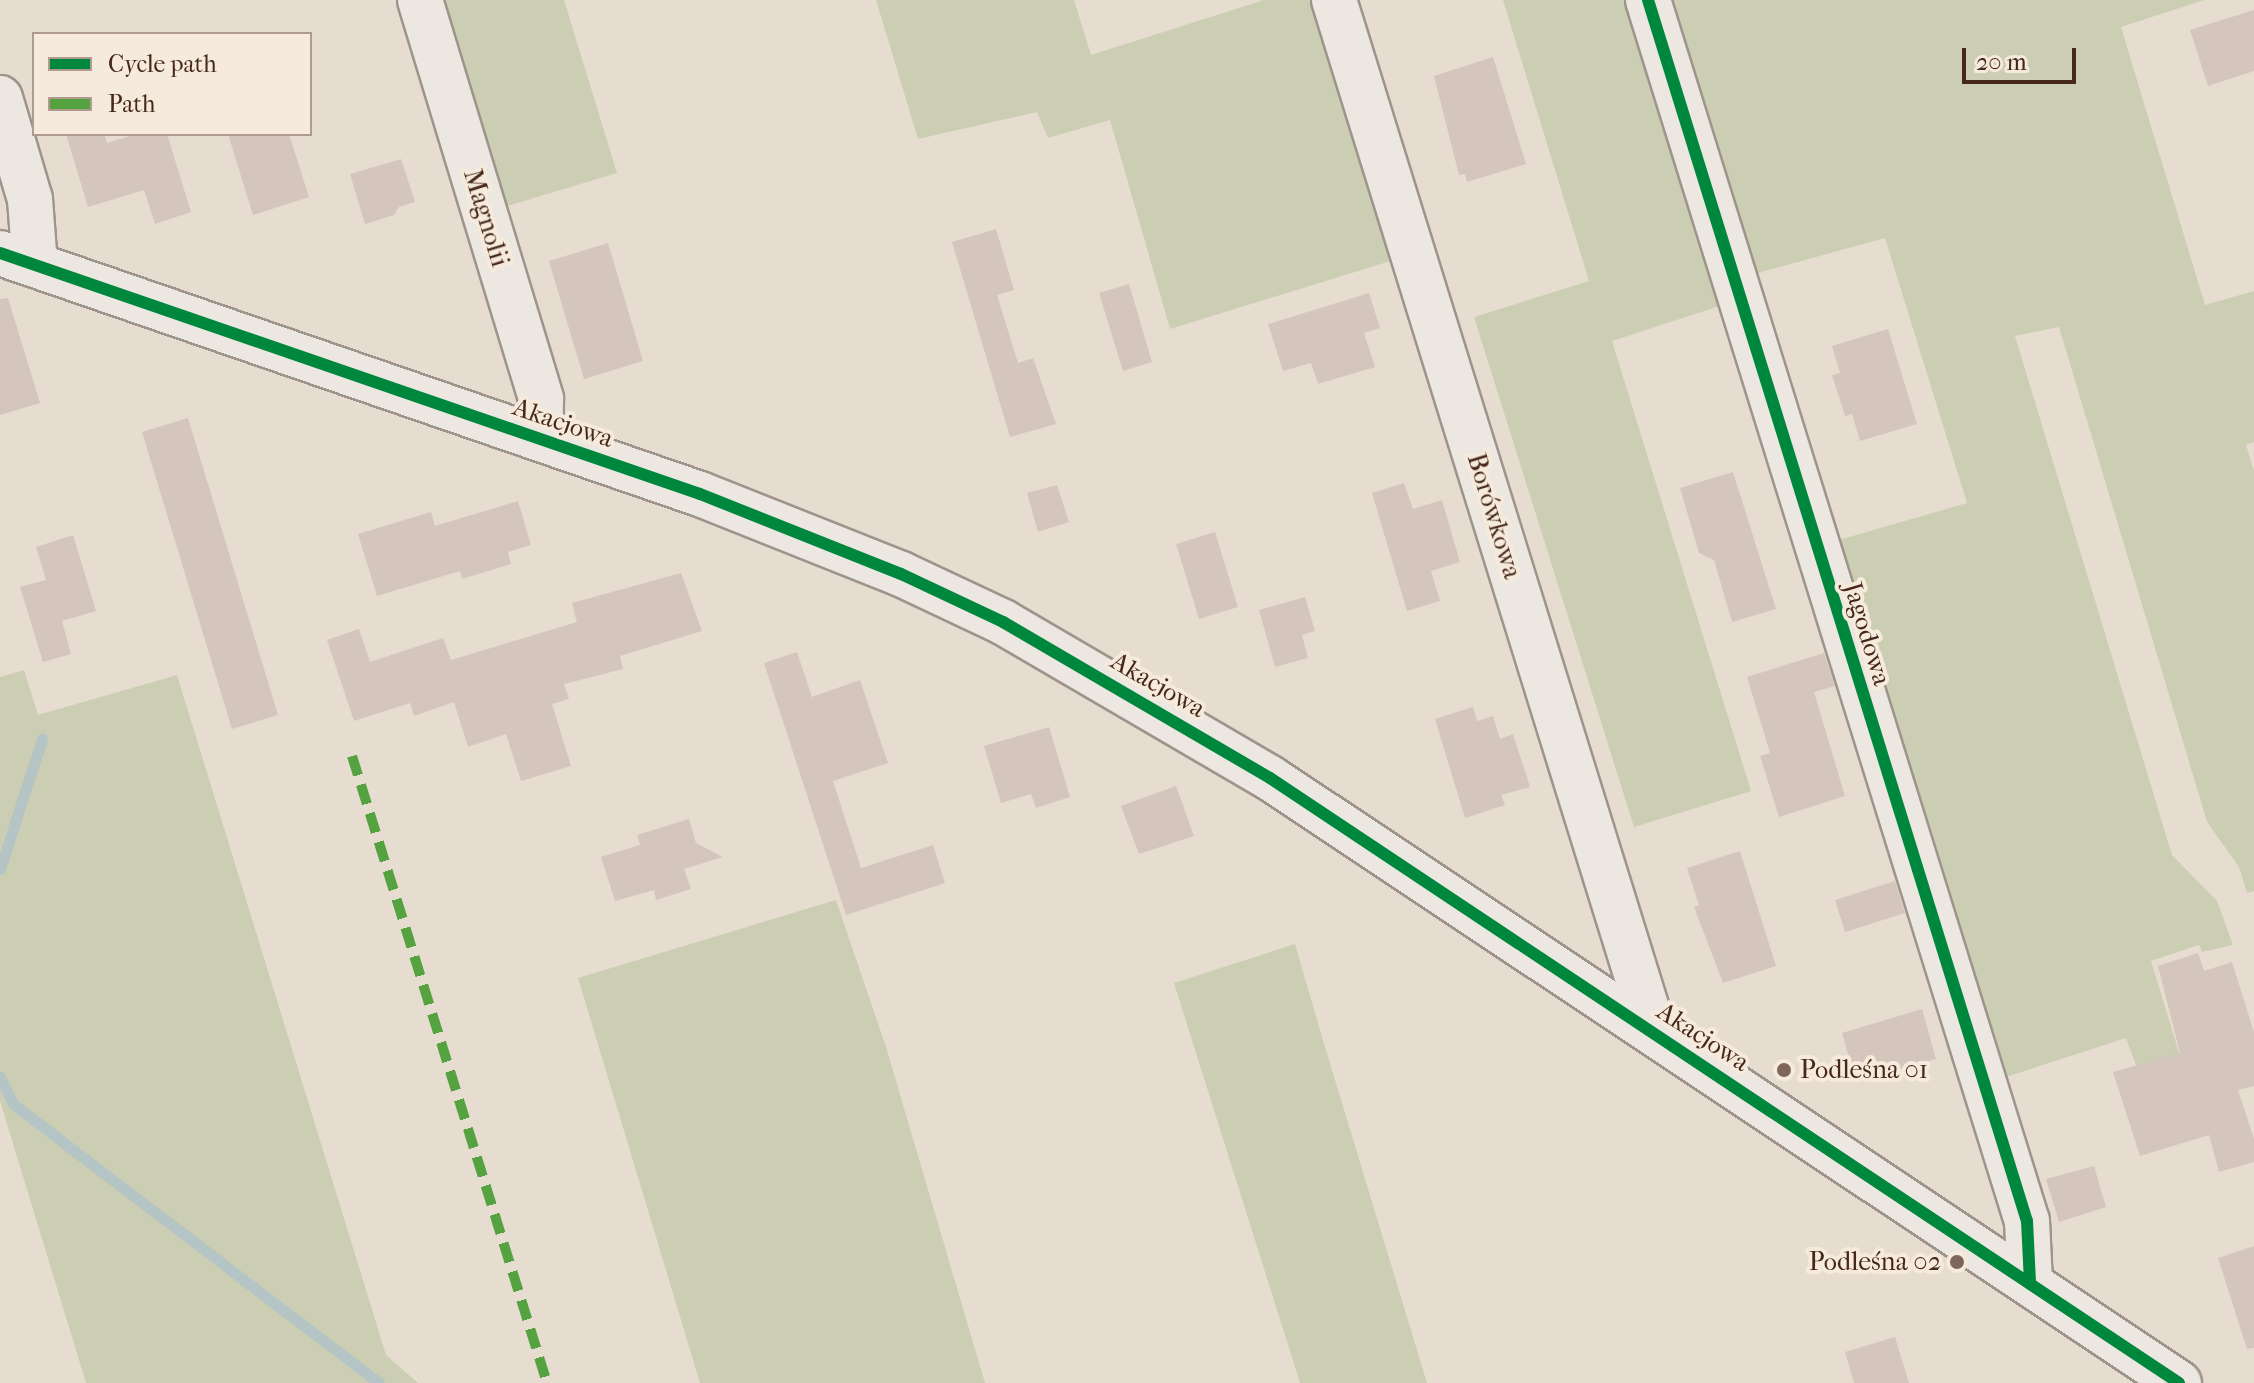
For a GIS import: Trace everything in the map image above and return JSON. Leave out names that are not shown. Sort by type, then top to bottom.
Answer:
[{"type":"street","name":"Magnolii","points":[[420,0],[541,399],[540,438]]},
{"type":"street","name":"Borówkowa","points":[[1334,0],[1654,1032]]},
{"type":"street","name":"Jagodowa","points":[[1648,0],[2027,1221],[2030,1282]]},
{"type":"street","points":[[0,98],[30,199],[18,259]]},
{"type":"street","name":"Akacjowa","points":[[18,259],[700,494],[901,574],[1003,622],[1270,778],[2179,1383]]},
{"type":"green space","points":[[435,0],[564,0],[617,173],[497,209]]},
{"type":"green space","points":[[876,0],[1074,0],[1091,55],[1264,0],[1314,0],[1397,259],[1170,329],[1110,120],[1048,138],[1037,112],[918,139]]},
{"type":"green space","points":[[1503,0],[1635,0],[1726,304],[1612,341],[1751,791],[1634,827],[1474,317],[1589,281]]},
{"type":"green space","points":[[1660,0],[2204,0],[2121,27],[2205,305],[2254,291],[2254,442],[2246,445],[2254,471],[2254,891],[2247,893],[2239,867],[2207,822],[2059,327],[2015,336],[2172,855],[2217,901],[2233,945],[2202,952],[2199,945],[2151,961],[2180,1056],[2137,1068],[2126,1038],[2006,1077],[1839,540],[1967,503],[1885,238],[1754,274]]},
{"type":"green space","points":[[24,670],[38,715],[177,675],[386,1355],[418,1383],[86,1383],[0,1101],[0,677]]},
{"type":"green space","points":[[836,900],[886,1047],[985,1383],[700,1383],[578,978]]},
{"type":"green space","points":[[1295,944],[1427,1383],[1300,1383],[1174,983]]},
{"type":"building","points":[[2254,10],[2254,71],[2208,86],[2190,30]]},
{"type":"building","points":[[1493,57],[1526,164],[1467,182],[1465,174],[1459,175],[1434,76]]},
{"type":"building","points":[[67,136],[105,136],[107,143],[130,136],[168,136],[191,212],[155,224],[144,190],[88,207]]},
{"type":"building","points":[[229,136],[290,136],[309,197],[253,215]]},
{"type":"building","points":[[401,159],[415,202],[399,207],[394,215],[365,224],[350,174]]},
{"type":"building","points":[[996,229],[1014,290],[997,295],[1018,363],[1033,358],[1056,424],[1010,437],[952,242]]},
{"type":"building","points":[[608,243],[643,361],[584,379],[549,261]]},
{"type":"building","points":[[1129,284],[1152,362],[1123,371],[1099,293]]},
{"type":"building","points":[[1369,293],[1380,328],[1364,333],[1375,367],[1318,384],[1311,363],[1283,371],[1268,324]]},
{"type":"building","points":[[8,298],[40,403],[0,415],[0,299]]},
{"type":"building","points":[[1888,329],[1917,424],[1860,441],[1852,414],[1845,416],[1832,375],[1840,373],[1832,346]]},
{"type":"building","points":[[188,418],[278,715],[232,729],[142,432]]},
{"type":"building","points":[[1733,472],[1776,609],[1732,622],[1714,560],[1699,553],[1680,488]]},
{"type":"building","points":[[1404,483],[1413,509],[1442,500],[1460,562],[1431,571],[1440,601],[1407,611],[1372,493]]},
{"type":"building","points":[[1057,485],[1069,522],[1038,532],[1027,493]]},
{"type":"building","points":[[518,501],[531,545],[508,552],[511,564],[462,579],[460,571],[377,596],[358,534],[431,512],[435,526]]},
{"type":"building","points":[[1215,532],[1238,607],[1199,619],[1176,544]]},
{"type":"building","points":[[73,535],[96,611],[62,621],[71,654],[43,662],[20,587],[46,580],[36,547]]},
{"type":"building","points":[[681,573],[702,631],[620,656],[623,669],[564,684],[569,699],[552,704],[571,766],[521,781],[506,734],[468,747],[454,702],[414,716],[410,703],[354,721],[327,640],[359,629],[370,662],[443,638],[451,660],[577,622],[572,603]]},
{"type":"building","points":[[1305,597],[1315,631],[1302,635],[1308,658],[1275,667],[1259,610]]},
{"type":"building","points":[[797,652],[812,697],[860,680],[888,763],[833,781],[861,868],[933,845],[945,883],[846,915],[764,663]]},
{"type":"building","points":[[1824,653],[1835,686],[1814,692],[1845,796],[1779,817],[1760,756],[1770,753],[1747,677]]},
{"type":"building","points":[[1473,707],[1477,721],[1493,716],[1500,739],[1513,734],[1530,787],[1501,795],[1505,805],[1465,818],[1435,719]]},
{"type":"building","points":[[1049,727],[1070,797],[1036,808],[1031,794],[1001,803],[984,746]]},
{"type":"building","points":[[1176,786],[1194,836],[1139,854],[1121,806]]},
{"type":"building","points":[[689,819],[696,843],[723,857],[684,869],[691,889],[656,900],[654,890],[615,901],[601,857],[640,845],[637,835]]},
{"type":"building","points":[[1740,851],[1776,966],[1723,983],[1694,907],[1699,905],[1687,868]]},
{"type":"building","points":[[1895,881],[1905,913],[1845,932],[1835,900]]},
{"type":"building","points":[[2198,953],[2204,971],[2232,962],[2254,1032],[2254,1086],[2238,1090],[2254,1139],[2254,1162],[2219,1172],[2209,1135],[2140,1156],[2113,1072],[2180,1053],[2158,966]]},
{"type":"building","points":[[1922,1009],[1936,1059],[1856,1082],[1842,1033]]},
{"type":"building","points":[[2094,1166],[2106,1207],[2059,1222],[2046,1179]]},
{"type":"building","points":[[2254,1246],[2254,1348],[2247,1349],[2218,1258]]},
{"type":"building","points":[[1895,1337],[1909,1383],[1854,1383],[1845,1352]]},
{"type":"waterway","points":[[0,869],[42,739]]},
{"type":"waterway","points":[[0,1077],[13,1104],[379,1383]]},
{"type":"marked path","points":[[352,756],[547,1383]]},
{"type":"cycle path","points":[[1648,0],[2027,1221],[2030,1282]]},
{"type":"cycle path","points":[[0,253],[700,494],[901,574],[1003,622],[1270,778],[2179,1383]]},
{"type":"place","name":"Podleśna 01","points":[[1784,1070]]},
{"type":"place","name":"Podleśna 02","points":[[1957,1262]]}]
